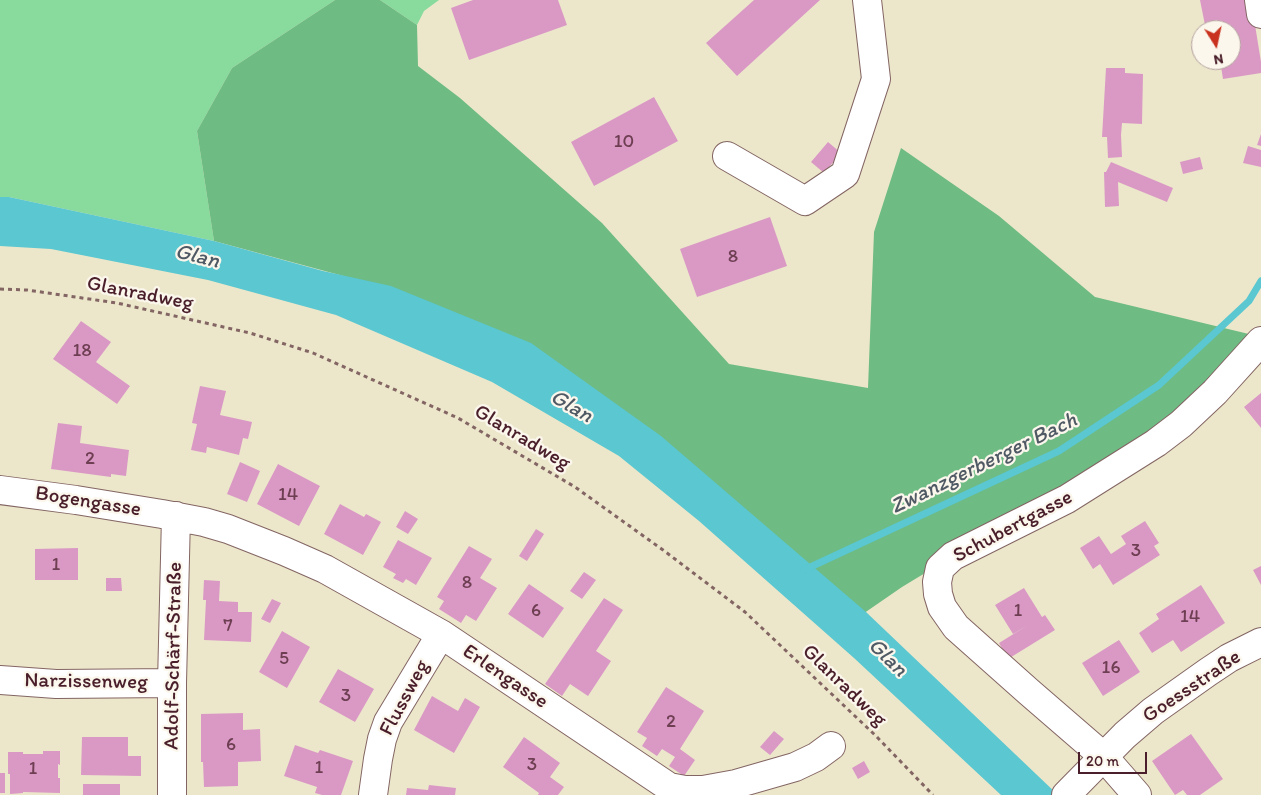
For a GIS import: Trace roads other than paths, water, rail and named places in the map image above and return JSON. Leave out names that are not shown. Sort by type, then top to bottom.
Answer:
[{"type":"street","points":[[727,156],[805,201],[845,174],[876,79],[867,0]]},
{"type":"street","points":[[1259,0],[1261,14]]},
{"type":"street","name":"Schubertgasse","points":[[1104,756],[956,627],[942,607],[938,594],[937,582],[940,568],[953,556],[1067,499],[1156,443],[1181,424],[1215,392],[1261,341]]},
{"type":"street","name":"Bogengasse","points":[[0,490],[176,516]]},
{"type":"street","name":"Erlengasse","points":[[176,516],[228,529],[325,569],[441,634],[669,787],[685,790],[703,790],[736,784],[795,767],[816,757],[831,746]]},
{"type":"street","name":"Adolf-Schärf-Straße","points":[[172,795],[172,683],[176,516]]},
{"type":"street","name":"Flussweg","points":[[373,795],[382,739],[388,722],[441,634]]},
{"type":"street","name":"Goessstraße","points":[[1066,795],[1125,735],[1153,711],[1222,663],[1261,642]]},
{"type":"street","name":"Narzissenweg","points":[[0,680],[56,684],[172,683]]},
{"type":"street","points":[[1104,756],[1136,795]]},
{"type":"water","name":"Glan","points":[[0,197],[9,197],[214,241],[323,271],[391,286],[531,343],[661,436],[866,612],[1058,795],[1001,795],[854,658],[699,521],[619,456],[492,382],[336,315],[208,280],[51,249],[0,246]]},
{"type":"waterway","name":"Zwanzgerberger Bach","points":[[804,570],[1059,451],[1159,385],[1249,301],[1261,281]]}]
